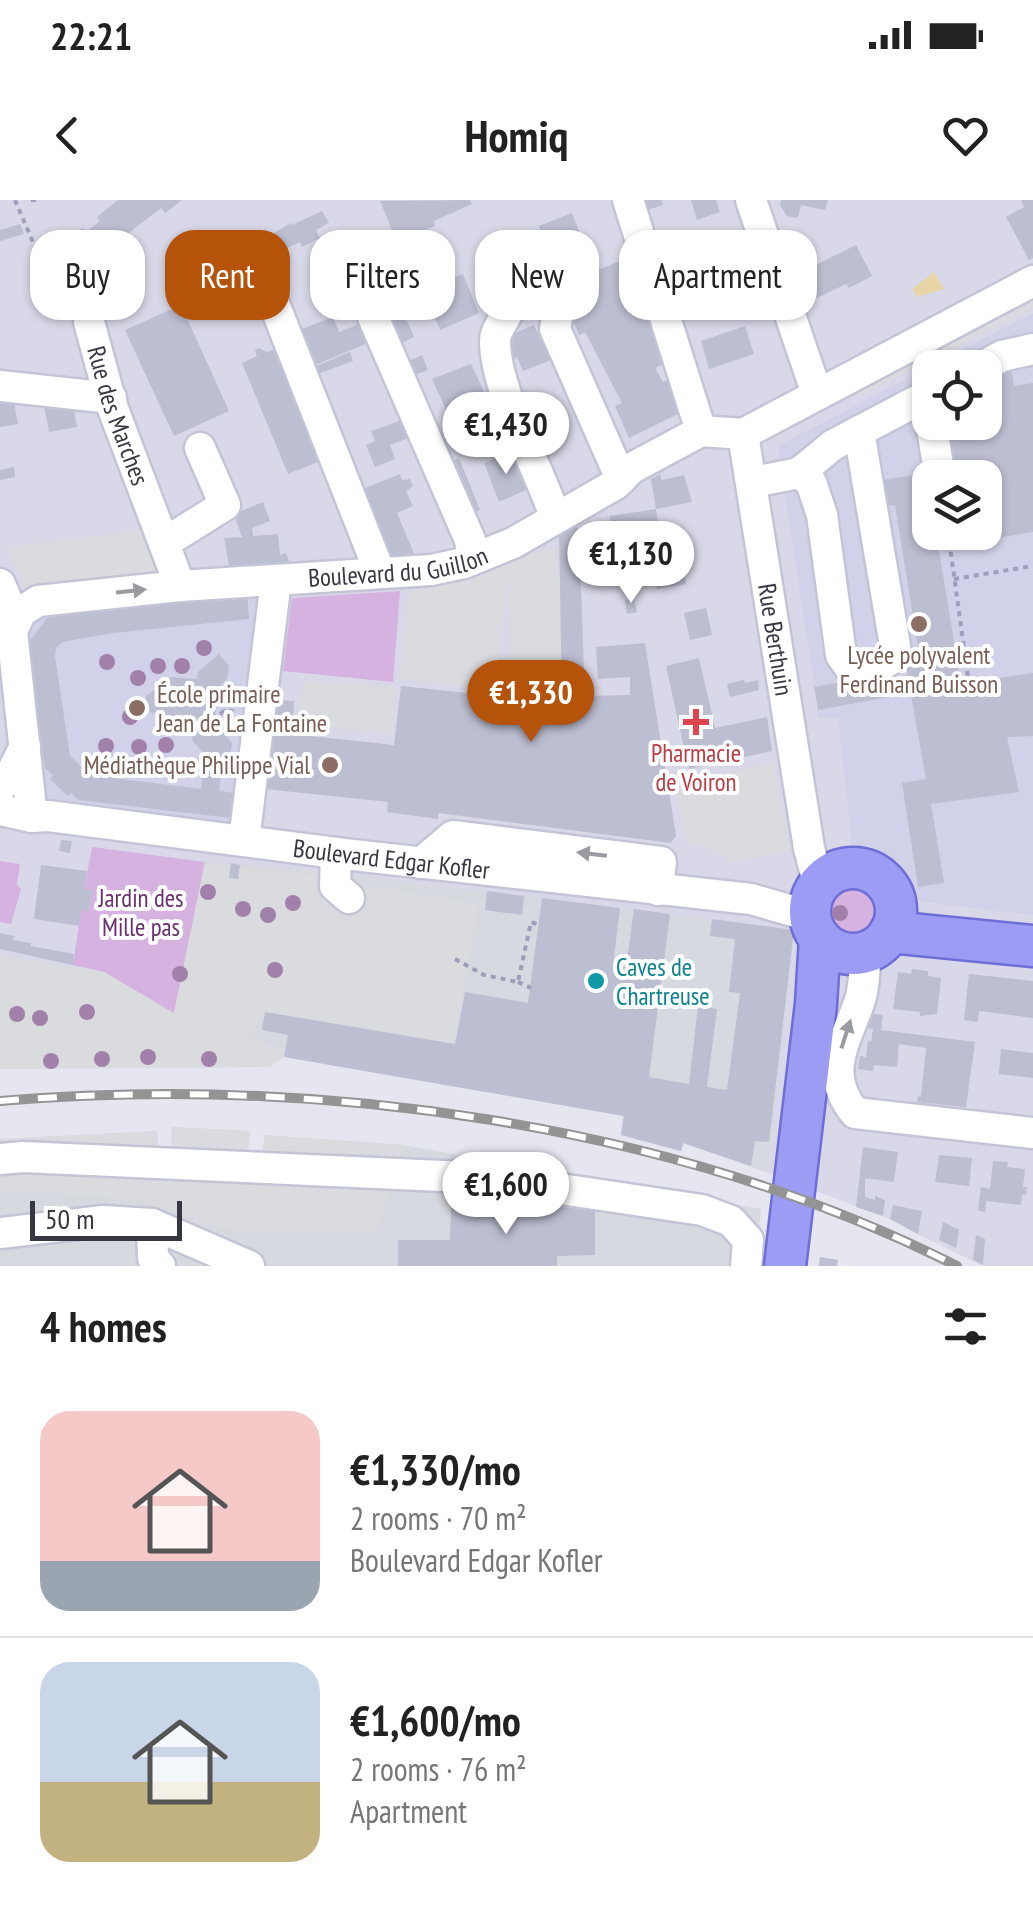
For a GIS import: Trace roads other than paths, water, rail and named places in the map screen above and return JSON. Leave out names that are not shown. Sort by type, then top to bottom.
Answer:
[{"type":"main road","name":"Boulevard Edgar Kofler","points":[[845,916],[926,913],[1033,925]]},
{"type":"main road","name":"Boulevard Edgar Kofler","points":[[845,916],[1033,946]]},
{"type":"main road","points":[[784,1266],[816,1004],[845,916]]},
{"type":"street","points":[[628,200],[701,431],[743,434],[1033,281]]},
{"type":"street","points":[[751,200],[817,394]]},
{"type":"street","name":"Rue des Marches","points":[[92,320],[111,398],[180,586]]},
{"type":"street","points":[[281,320],[380,573]]},
{"type":"street","points":[[373,320],[470,540],[474,560]]},
{"type":"street","points":[[503,320],[496,334],[506,392],[555,516]]},
{"type":"street","points":[[556,320],[555,329],[621,479]]},
{"type":"street","points":[[1002,356],[1033,348]]},
{"type":"street","points":[[0,386],[111,398]]},
{"type":"street","points":[[753,482],[799,473],[833,445],[859,431],[912,413]]},
{"type":"street","name":"Boulevard du Guillon","points":[[15,620],[38,601],[180,586],[431,570],[474,560],[513,543],[621,479],[632,468],[701,431]]},
{"type":"street","points":[[799,473],[811,482],[822,515],[842,655],[851,669],[888,661],[896,646],[859,431]]},
{"type":"street","name":"Rue Berthuin","points":[[743,434],[809,842],[845,916]]},
{"type":"street","points":[[164,543],[224,506],[200,448]]},
{"type":"street","points":[[244,841],[276,580]]},
{"type":"street","points":[[0,584],[15,620],[12,631],[32,817]]},
{"type":"street","points":[[0,788],[25,746]]},
{"type":"street","points":[[0,797],[21,798],[32,817]]},
{"type":"street","points":[[0,810],[32,817]]},
{"type":"street","points":[[0,826],[32,817]]},
{"type":"street","name":"Boulevard Edgar Kofler","points":[[32,817],[750,900],[809,885],[845,916]]},
{"type":"street","points":[[336,853],[334,886],[349,898]]},
{"type":"street","points":[[845,916],[863,984],[842,1039],[839,1072],[840,1095],[855,1113],[1033,1133]]},
{"type":"street","points":[[0,1159],[62,1158],[488,1178],[702,1210],[731,1221],[748,1240],[746,1266]]},
{"type":"street","points":[[0,1233],[103,1221],[152,1224],[248,1266]]},
{"type":"street","points":[[152,1224],[152,1258],[160,1266]]},
{"type":"railway","points":[[0,1101],[120,1095],[243,1096],[367,1104],[490,1120],[612,1144],[731,1176],[847,1216],[957,1266]]},
{"type":"place","name":"Lycée polyvalent Ferdinand Buisson","points":[[919,624]]},
{"type":"place","name":"École primaire Jean de La Fontaine","points":[[137,708]]},
{"type":"place","name":"Pharmacie de Voiron","points":[[696,722]]},
{"type":"place","name":"Médiathèque Philippe Vial","points":[[330,765]]},
{"type":"place","name":"Caves de Chartreuse","points":[[596,981]]},
{"type":"park label","name":"Jardin des Mille pas","points":[[141,912]]}]
